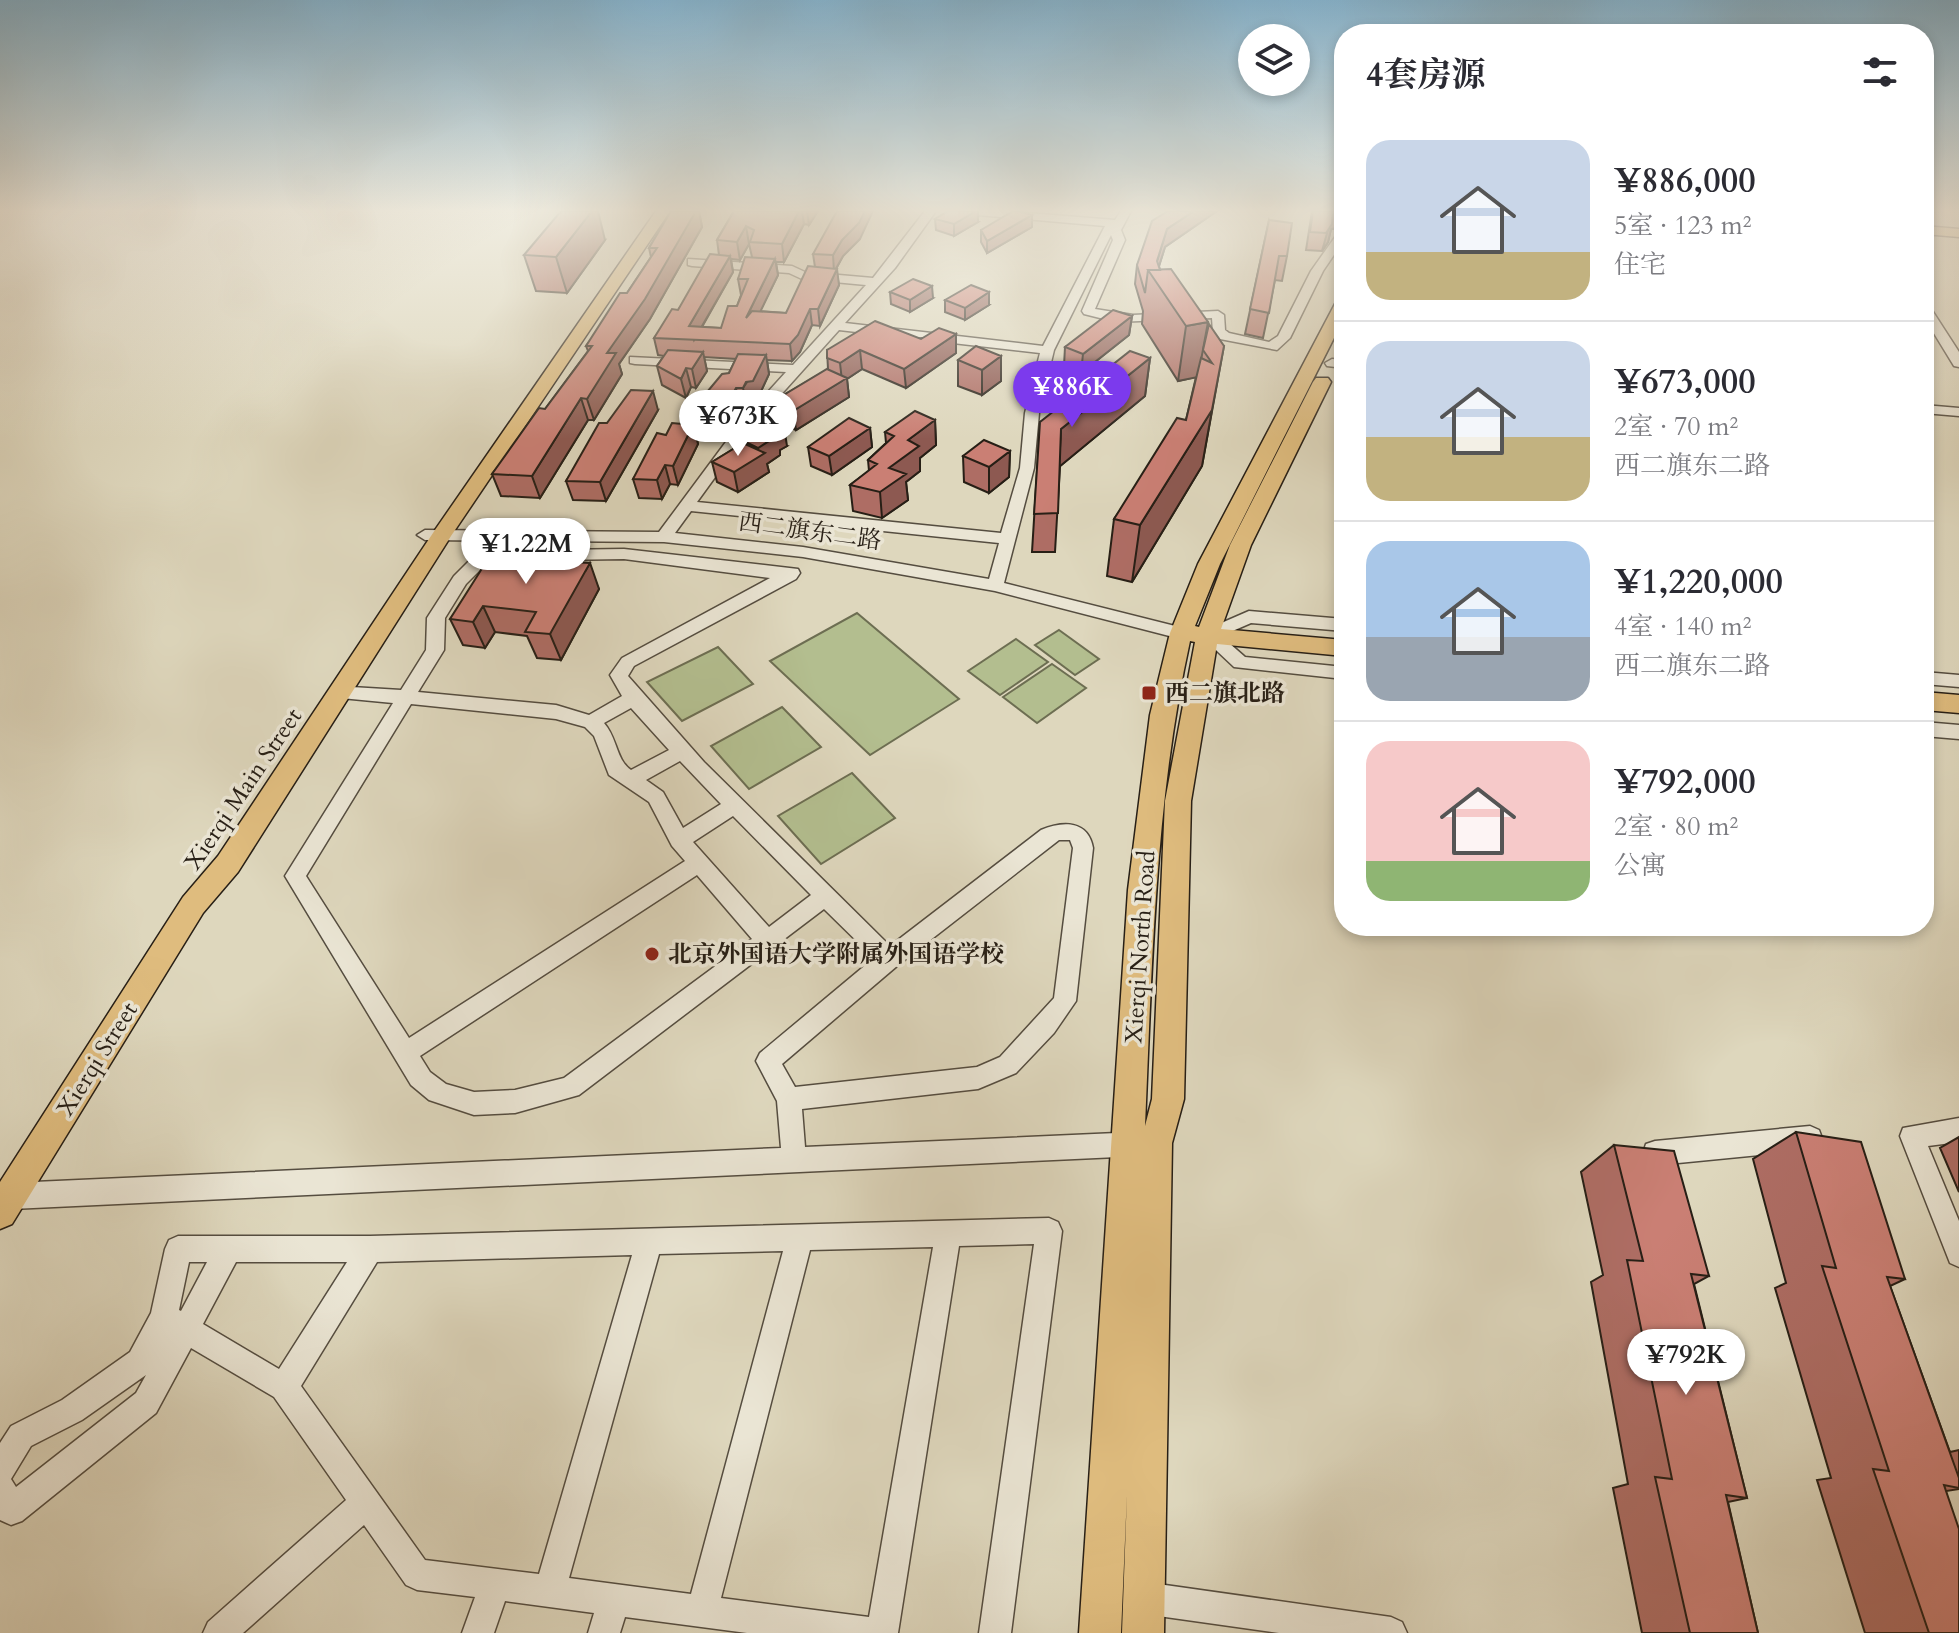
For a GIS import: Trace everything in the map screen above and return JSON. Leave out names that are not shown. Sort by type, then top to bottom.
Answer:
[{"type":"main road","name":"Xierqi Main Street","points":[[193,905],[228,864],[341,691],[434,535],[598,287]]},
{"type":"main road","name":"Xierqi Main Street","points":[[193,905],[208,863],[609,287]]},
{"type":"main road","name":"Xierqi North Road","points":[[1143,1633],[1156,1143],[1168,1099],[1178,801],[1195,698],[1195,634],[1209,564],[1334,321]]},
{"type":"main road","name":"Xierqi North Road","points":[[1100,1633],[1150,800],[1162,715],[1195,634],[1334,367]]},
{"type":"main road","points":[[1195,634],[1334,647]]},
{"type":"main road","points":[[1934,702],[1959,704]]},
{"type":"main road","name":"Xierqi Street","points":[[6,1204],[193,905]]},
{"type":"street","points":[[664,537],[745,426],[871,287]]},
{"type":"street","points":[[995,586],[1027,468],[1032,413],[1047,350],[1079,287]]},
{"type":"street","points":[[1098,287],[1088,311],[1104,319],[1184,313],[1218,315],[1219,332],[1225,336],[1272,347],[1283,338],[1309,287]]},
{"type":"street","points":[[1934,323],[1959,363]]},
{"type":"street","points":[[836,326],[1047,350]]},
{"type":"street","points":[[635,360],[797,369]]},
{"type":"street","points":[[1934,410],[1959,412]]},
{"type":"street","points":[[684,506],[755,509],[893,529],[1009,539]]},
{"type":"street","name":"西二旗东二路","points":[[434,535],[664,537],[803,552],[995,586],[1195,634]]},
{"type":"street","points":[[803,552],[790,575],[624,665],[619,678],[683,751],[889,959]]},
{"type":"street","points":[[790,575],[624,554],[494,556],[475,565],[460,580],[436,618],[435,650],[295,876],[421,1079],[454,1098],[476,1103],[540,1098],[571,1087],[826,896]]},
{"type":"street","points":[[1195,634],[1249,617],[1334,624]]},
{"type":"street","points":[[1195,634],[1240,663],[1334,672]]},
{"type":"street","points":[[1934,679],[1959,681]]},
{"type":"street","points":[[341,691],[556,712],[591,722],[602,733],[613,766],[660,801],[679,840],[767,940]]},
{"type":"street","points":[[591,722],[634,698]]},
{"type":"street","points":[[1934,730],[1959,732]]},
{"type":"street","points":[[632,779],[683,751]]},
{"type":"street","points":[[679,840],[735,805]]},
{"type":"street","points":[[789,1099],[978,1078],[1008,1065],[1046,1026],[1065,1001],[1083,848],[1081,837],[1073,831],[1059,831],[1048,836],[889,959],[768,1061],[789,1099],[794,1160]]},
{"type":"street","points":[[405,1053],[698,863]]},
{"type":"street","points":[[1959,1130],[1912,1136],[1959,1254]]},
{"type":"street","points":[[1662,1181],[1655,1153],[1807,1137],[1831,1143],[1836,1158]]},
{"type":"street","points":[[6,1204],[1156,1143]]},
{"type":"street","points":[[0,1488],[11,1510],[146,1403],[175,1325],[178,1249],[370,1249],[1049,1231],[995,1633]]},
{"type":"street","points":[[882,1633],[948,1234]]},
{"type":"street","points":[[721,1620],[800,1238]]},
{"type":"street","points":[[550,1591],[649,1242]]},
{"type":"street","points":[[0,1470],[21,1436],[72,1410],[140,1362],[175,1325],[229,1249]]},
{"type":"street","points":[[284,1387],[370,1249]]},
{"type":"street","points":[[175,1325],[284,1387],[417,1574],[614,1600],[721,1620],[868,1633]]},
{"type":"street","points":[[219,1633],[366,1503]]},
{"type":"street","points":[[478,1633],[496,1584]]},
{"type":"street","points":[[1144,1598],[1391,1633]]},
{"type":"street","points":[[604,1633],[614,1600]]},
{"type":"green space","points":[[857,613],[959,699],[870,755],[770,661]]},
{"type":"green space","points":[[1059,630],[1099,659],[1075,675],[1035,645]]},
{"type":"green space","points":[[1016,639],[1048,662],[1000,695],[968,671]]},
{"type":"green space","points":[[718,647],[753,684],[682,721],[647,682]]},
{"type":"green space","points":[[1052,664],[1086,688],[1037,723],[1003,697]]},
{"type":"green space","points":[[782,707],[821,747],[749,789],[711,746]]},
{"type":"green space","points":[[852,773],[895,818],[821,864],[778,816]]},
{"type":"building","points":[[631,287],[652,287],[607,353],[616,353],[587,399],[581,398],[532,476],[492,474],[539,408],[545,409],[592,346],[586,346],[620,293],[627,293]]},
{"type":"building","points":[[691,287],[712,287],[689,326],[721,328],[728,306],[737,306],[745,287],[761,287],[746,318],[752,311],[786,313],[798,287],[828,287],[818,309],[810,309],[798,335],[790,344],[654,338],[672,309],[678,310]]},
{"type":"building","points":[[898,287],[930,287],[910,300],[890,292]]},
{"type":"building","points":[[967,287],[989,292],[965,308],[945,300]]},
{"type":"building","points":[[1160,287],[1184,287],[1208,322],[1186,326]]},
{"type":"building","points":[[1255,287],[1274,287],[1269,313],[1250,309]]},
{"type":"building","points":[[1113,310],[1132,316],[1083,354],[1065,347]]},
{"type":"building","points":[[875,321],[921,339],[939,328],[956,334],[904,369],[860,350],[840,363],[827,358],[827,350]]},
{"type":"building","points":[[1209,324],[1224,346],[1212,410],[1140,525],[1114,519],[1177,418],[1186,420],[1201,358],[1212,363],[1203,350]]},
{"type":"building","points":[[976,346],[1001,356],[982,370],[958,360]]},
{"type":"building","points":[[668,350],[703,352],[692,369],[686,368],[681,379],[657,366]]},
{"type":"building","points":[[1130,351],[1150,358],[1061,429],[1058,513],[1034,514],[1040,422]]},
{"type":"building","points":[[738,354],[766,355],[753,381],[746,382],[743,388],[736,388],[729,401],[721,401],[712,419],[686,418],[698,397],[703,397],[722,374],[729,373]]},
{"type":"building","points":[[827,369],[847,378],[793,411],[772,402]]},
{"type":"building","points":[[631,390],[653,391],[600,482],[566,481],[599,423],[607,423]]},
{"type":"building","points":[[915,411],[935,420],[908,440],[919,446],[889,468],[906,474],[880,492],[850,485],[877,464],[868,460],[894,436],[885,432]]},
{"type":"building","points":[[764,417],[784,427],[773,433],[777,436],[758,448],[733,436]]},
{"type":"building","points":[[849,418],[870,428],[829,456],[808,447]]},
{"type":"building","points":[[672,423],[693,425],[673,466],[665,465],[657,480],[633,479],[657,433],[666,435]]},
{"type":"building","points":[[984,440],[1010,451],[989,467],[963,456]]},
{"type":"building","points":[[743,443],[765,453],[734,472],[712,462]]},
{"type":"building","points":[[512,547],[579,551],[573,562],[590,563],[550,634],[525,632],[536,612],[483,606],[473,622],[450,619],[488,559],[502,561]]},
{"type":"building","points":[[1796,1132],[1861,1142],[1905,1279],[1887,1277],[1959,1478],[1959,1488],[1944,1485],[1959,1529],[1959,1633],[1929,1633],[1873,1469],[1889,1471],[1822,1266],[1836,1268]]},
{"type":"building","points":[[1614,1145],[1674,1151],[1709,1276],[1691,1274],[1747,1498],[1726,1495],[1758,1633],[1690,1633],[1655,1477],[1672,1479],[1627,1260],[1643,1261]]},
{"type":"place","name":"西二旗北路","points":[[1149,693]]},
{"type":"place","name":"北京外国语大学附属外国语学校","points":[[652,954]]}]
